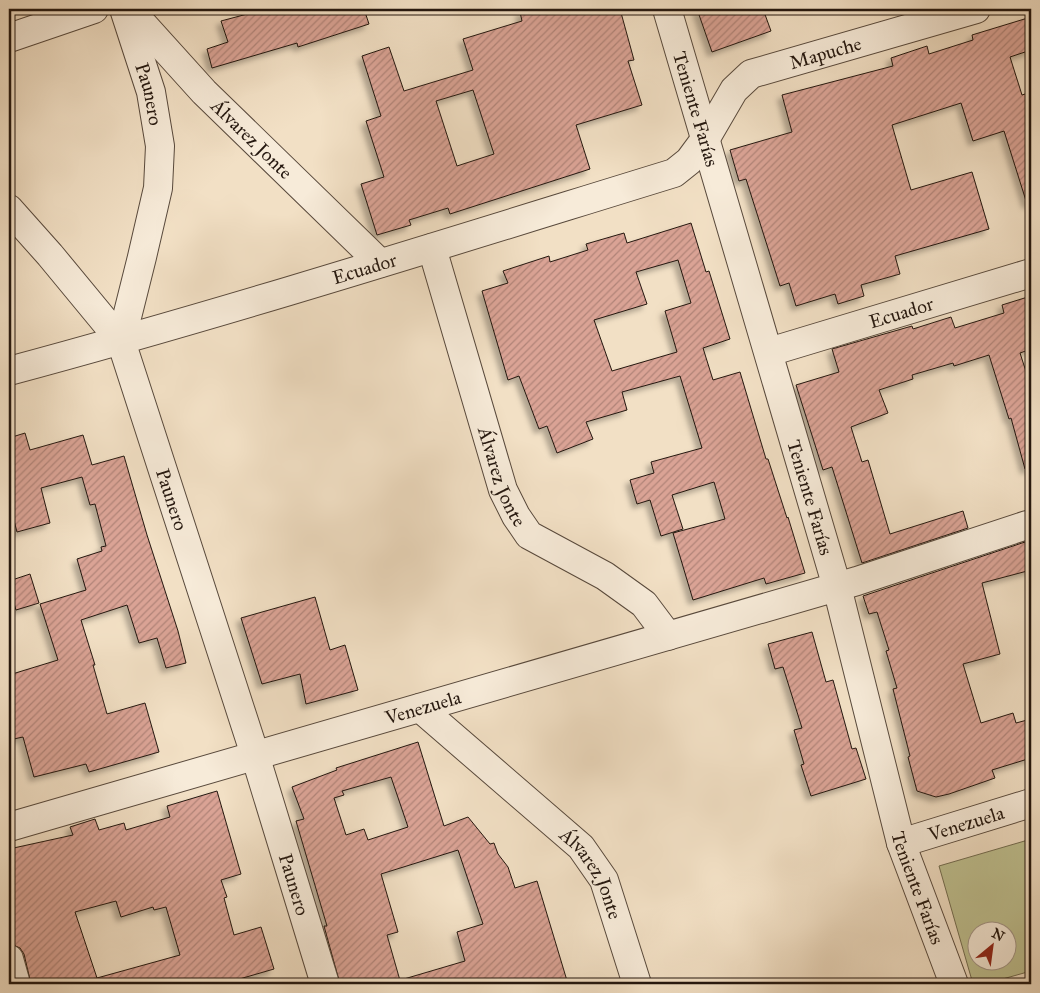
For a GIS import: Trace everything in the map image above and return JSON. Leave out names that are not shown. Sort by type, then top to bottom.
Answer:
[{"type":"street","points":[[9,38],[94,9]]},
{"type":"street","name":"Paunero","points":[[124,9],[151,92],[160,146],[158,188],[121,341],[255,755],[325,984]]},
{"type":"street","name":"Álvarez Jonte","points":[[129,9],[204,92],[380,263]]},
{"type":"street","name":"Teniente Farías","points":[[667,9],[838,586],[900,843],[954,984]]},
{"type":"street","name":"Mapuche","points":[[706,138],[734,90],[751,74],[976,9]]},
{"type":"street","name":"Ecuador","points":[[9,372],[121,341],[432,248],[674,173],[689,161],[706,138]]},
{"type":"street","points":[[9,209],[50,255],[121,341]]},
{"type":"street","name":"Álvarez Jonte","points":[[432,248],[503,490],[516,516],[529,535],[605,576],[644,604],[668,636]]},
{"type":"street","name":"Ecuador","points":[[769,352],[1031,273]]},
{"type":"street","name":"Venezuela","points":[[9,826],[838,586],[1027,525]]},
{"type":"street","name":"Álvarez Jonte","points":[[420,708],[582,847],[604,880],[637,984]]},
{"type":"street","name":"Venezuela","points":[[900,843],[1031,803]]},
{"type":"street","points":[[9,959],[16,984]]},
{"type":"green space","points":[[1028,840],[1031,852],[1031,971],[985,984],[973,984],[969,970],[1018,970],[1018,920],[968,920],[968,967],[939,866]]},
{"type":"building","points":[[266,9],[364,9],[369,24],[298,47],[297,43],[212,68],[207,49],[228,42],[221,21]]},
{"type":"building","points":[[531,9],[620,9],[634,60],[628,61],[642,105],[576,125],[590,169],[450,214],[448,208],[409,220],[411,225],[377,235],[361,184],[384,177],[366,121],[381,116],[362,56],[389,47],[404,91],[473,70],[463,39],[522,21],[520,12]],"holes":[[[473,90],[494,154],[457,166],[436,101]]]},
{"type":"building","points":[[697,9],[763,9],[771,31],[712,52]]},
{"type":"building","points":[[1031,17],[1031,50],[1010,57],[1022,95],[1028,93],[1031,105],[1031,203],[1027,204],[1004,131],[973,141],[961,103],[892,125],[911,190],[972,172],[989,229],[895,256],[900,274],[861,285],[864,296],[838,304],[835,294],[796,306],[789,283],[780,286],[746,179],[739,181],[730,150],[792,132],[782,95],[893,66],[891,58],[927,46],[929,54],[973,40],[972,35]]},
{"type":"building","points":[[691,223],[706,272],[709,271],[730,339],[703,348],[713,380],[740,372],[766,459],[768,459],[788,517],[805,573],[766,584],[764,578],[693,600],[673,533],[725,519],[714,482],[672,495],[683,529],[661,536],[650,500],[637,504],[630,480],[654,473],[651,462],[702,448],[680,376],[622,392],[627,410],[586,422],[593,439],[557,453],[547,426],[539,429],[519,376],[508,380],[482,291],[508,283],[503,271],[549,256],[550,262],[588,250],[586,244],[624,233],[627,243]],"holes":[[[678,260],[691,303],[665,311],[677,352],[612,371],[594,320],[647,304],[636,272]]]},
{"type":"building","points":[[1031,296],[1031,349],[1020,353],[1031,387],[1031,468],[1025,469],[1011,418],[1009,419],[989,355],[954,366],[953,363],[912,375],[913,379],[879,390],[888,413],[851,427],[862,462],[868,460],[890,534],[963,511],[968,528],[862,563],[832,467],[823,470],[796,385],[839,372],[832,349],[912,326],[913,329],[951,317],[955,328],[1004,313],[1002,305]]},
{"type":"building","points":[[25,433],[30,450],[83,435],[92,465],[124,456],[178,631],[186,663],[166,668],[157,638],[139,643],[127,605],[81,620],[107,714],[145,703],[159,752],[89,772],[86,764],[34,777],[23,737],[9,740],[9,675],[58,660],[40,604],[86,590],[77,559],[102,551],[101,547],[106,546],[95,504],[90,505],[82,477],[41,488],[50,523],[17,532],[9,501],[9,438]]},
{"type":"building","points":[[1031,540],[1031,570],[982,583],[1000,654],[963,664],[981,723],[1013,713],[1016,723],[1031,719],[1031,758],[992,770],[995,778],[949,794],[936,797],[917,791],[893,689],[897,688],[886,651],[889,650],[877,612],[869,614],[863,596]]},
{"type":"building","points":[[30,574],[39,603],[16,610],[9,581]]},
{"type":"building","points":[[315,597],[330,650],[345,645],[358,690],[306,704],[300,674],[262,684],[241,618]]},
{"type":"building","points":[[812,632],[826,682],[833,680],[852,749],[856,748],[866,779],[811,796],[801,765],[804,764],[794,730],[802,728],[783,667],[775,669],[768,644]]},
{"type":"building","points":[[418,742],[444,826],[468,817],[490,844],[494,843],[498,854],[508,867],[515,888],[537,881],[568,984],[405,984],[404,979],[465,961],[457,932],[483,924],[458,850],[381,874],[398,932],[387,935],[401,984],[340,984],[324,926],[327,926],[296,821],[304,819],[292,787],[337,770],[336,768]],"holes":[[[391,777],[408,827],[368,840],[364,829],[346,835],[334,798],[344,795],[342,791]]]},
{"type":"building","points":[[217,791],[241,874],[221,880],[227,897],[224,898],[234,935],[261,927],[274,969],[236,980],[237,984],[31,984],[24,954],[20,948],[9,943],[9,849],[73,835],[70,827],[95,819],[99,830],[124,823],[126,830],[170,817],[167,806]],"holes":[[[116,901],[121,917],[153,907],[154,910],[166,907],[180,955],[97,978],[75,912]]]}]
